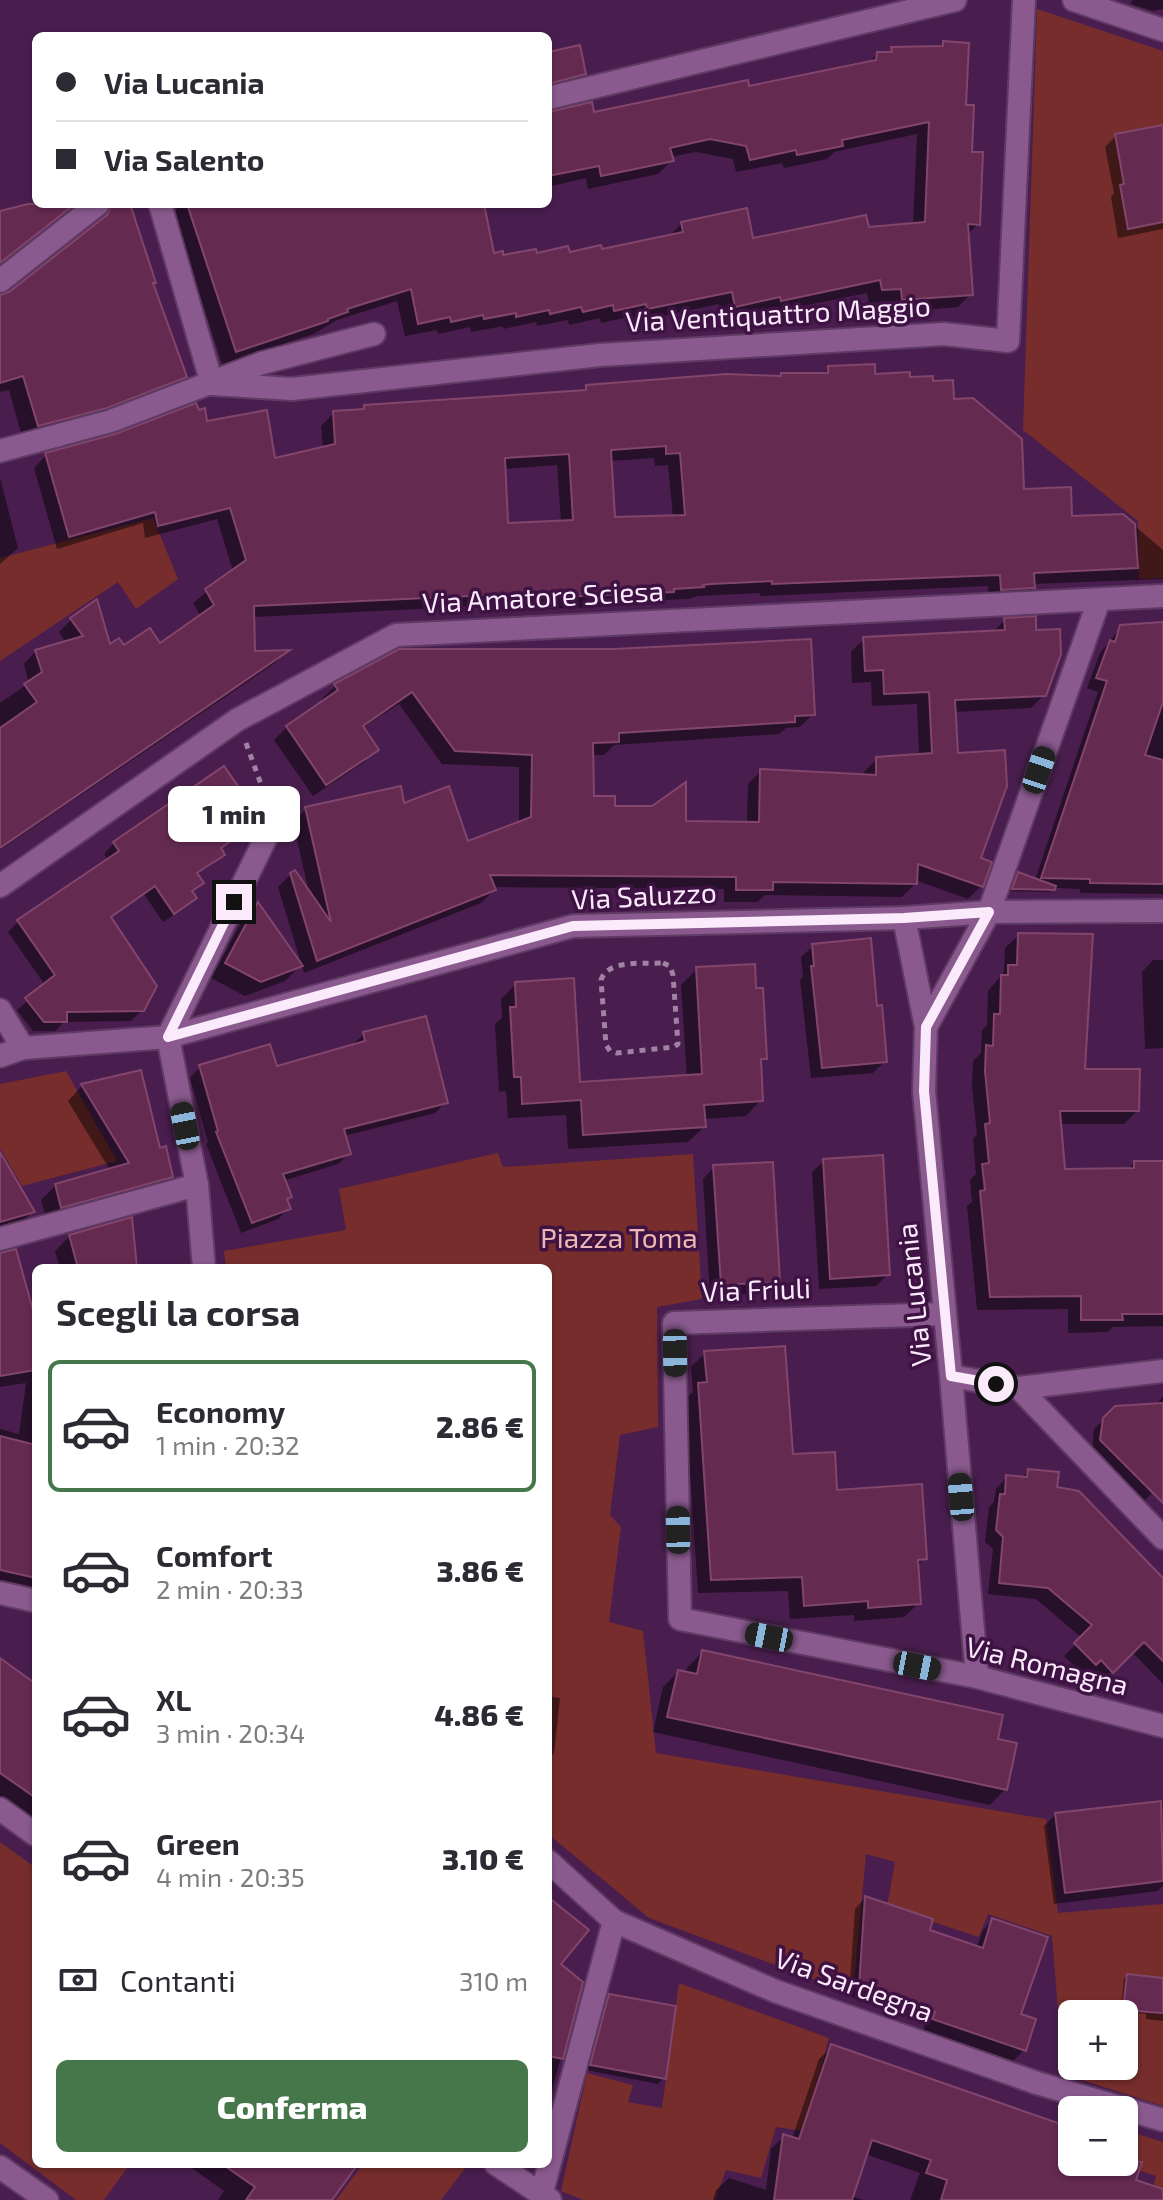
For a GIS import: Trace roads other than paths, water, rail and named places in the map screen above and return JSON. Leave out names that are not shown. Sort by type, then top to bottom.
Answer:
[{"type":"street","points":[[854,24],[861,0]]},
{"type":"street","points":[[552,97],[930,3],[955,0]]},
{"type":"street","name":"Via Ventiquattro Maggio","points":[[212,384],[292,389],[600,355],[944,334],[1008,341],[1024,0]]},
{"type":"street","points":[[1074,0],[1163,30]]},
{"type":"street","points":[[0,281],[93,208]]},
{"type":"street","points":[[161,208],[212,384]]},
{"type":"street","name":"Via Ventiquattro Maggio","points":[[0,451],[111,421],[262,363],[374,334]]},
{"type":"street","name":"Via Amatore Sciesa","points":[[0,886],[237,720],[396,635],[1163,596]]},
{"type":"street","name":"Via Lucania","points":[[926,1027],[989,912],[1099,600]]},
{"type":"street","points":[[204,1264],[197,1185],[168,1037],[274,821]]},
{"type":"street","name":"Via Saluzzo","points":[[0,1056],[23,1048],[168,1037],[573,926],[904,918],[989,912],[1163,911]]},
{"type":"street","name":"Via Lucania","points":[[904,918],[926,1027],[924,1091],[951,1376],[1019,1388],[1163,1371]]},
{"type":"street","points":[[0,1010],[23,1048]]},
{"type":"street","points":[[0,1239],[197,1185]]},
{"type":"street","name":"Via Friuli","points":[[680,1619],[674,1323],[945,1314]]},
{"type":"street","points":[[951,1376],[977,1677]]},
{"type":"street","points":[[1019,1388],[1163,1538]]},
{"type":"street","points":[[0,1593],[32,1600]]},
{"type":"street","name":"Via Romagna","points":[[680,1619],[977,1677],[1163,1726]]},
{"type":"street","points":[[0,1809],[32,1832]]},
{"type":"street","name":"Via Sardegna","points":[[552,1865],[614,1921],[775,1991],[1037,2083],[1163,2120]]},
{"type":"street","points":[[545,2198],[614,1921]]},
{"type":"street","points":[[0,2167],[47,2200]]},
{"type":"street","points":[[502,2168],[545,2198]]},
{"type":"street","points":[[529,2168],[545,2198]]},
{"type":"park label","name":"Piazza Toma","points":[[619,1238]]}]
